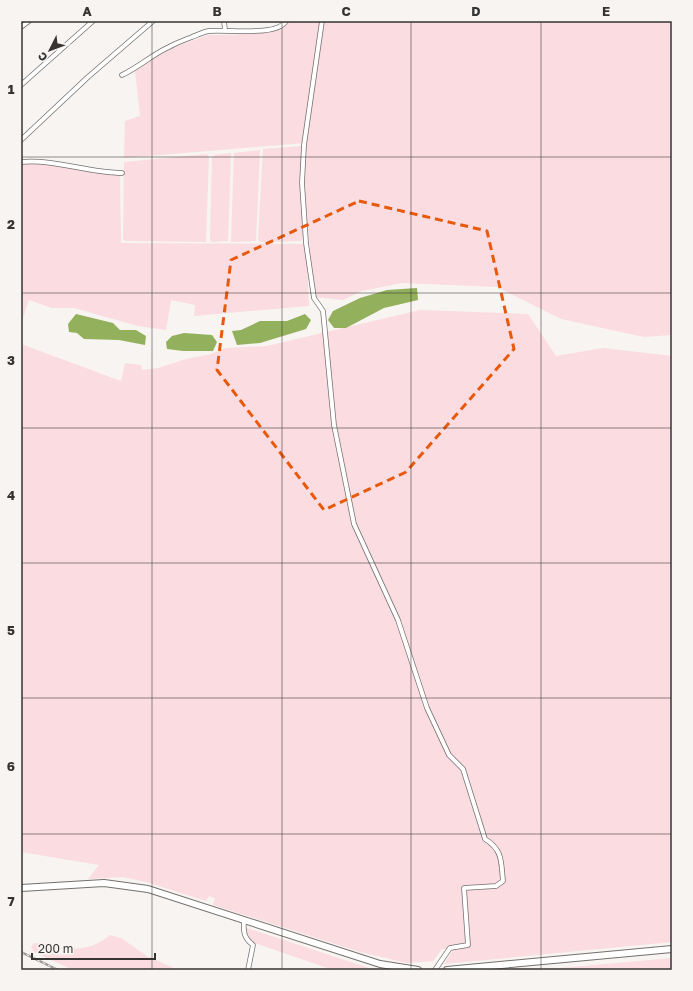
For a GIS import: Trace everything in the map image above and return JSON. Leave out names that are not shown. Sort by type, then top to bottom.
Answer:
[{"type":"main road","points":[[21,888],[98,883],[121,884],[148,889],[380,964],[418,970]]},
{"type":"main road","points":[[447,970],[672,949]]},
{"type":"street","points":[[21,27],[29,21]]},
{"type":"street","points":[[21,85],[93,21]]},
{"type":"street","points":[[21,140],[88,77],[153,21]]},
{"type":"street","points":[[224,21],[225,30]]},
{"type":"street","points":[[122,75],[168,47],[207,31],[225,30],[243,32],[278,28],[286,21]]},
{"type":"street","points":[[322,21],[304,145],[302,182],[306,244],[314,298],[323,311],[334,425],[347,495],[354,524],[398,620],[427,708],[449,755],[463,770],[484,839],[493,844],[500,854],[503,881],[496,886],[464,888],[468,945],[450,948],[435,970]]},
{"type":"street","points":[[21,162],[36,161],[58,163],[109,173],[122,173]]},
{"type":"street","points":[[244,920],[243,931],[246,940],[253,945],[248,970]]},
{"type":"highlighted area","points":[[359,201],[487,231],[514,349],[406,472],[324,510],[217,370],[231,260]]},
{"type":"shaded area","points":[[287,21],[672,21],[672,335],[644,337],[561,319],[497,287],[402,283],[362,291],[343,300],[315,297],[303,182],[305,143],[124,158],[125,121],[140,116],[135,70],[169,49],[208,35],[231,35],[278,30],[286,26]]},
{"type":"shaded area","points":[[302,146],[304,237],[301,241],[260,242],[258,240],[263,149]]},
{"type":"shaded area","points":[[260,150],[256,241],[231,242],[234,153]]},
{"type":"shaded area","points":[[231,153],[228,241],[212,242],[210,240],[212,157],[215,155]]},
{"type":"shaded area","points":[[207,154],[209,157],[206,242],[126,241],[123,239],[124,162]]},
{"type":"shaded area","points":[[35,163],[120,175],[121,243],[306,244],[309,306],[194,316],[195,305],[171,300],[166,330],[138,326],[74,308],[52,308],[29,300],[21,324],[21,164]]},
{"type":"shaded area","points":[[417,288],[418,300],[384,308],[346,328],[334,328],[328,320],[333,311],[360,298],[387,290]]},
{"type":"shaded area","points":[[420,310],[528,314],[556,356],[603,348],[672,356],[672,942],[444,964],[453,950],[460,949],[442,949],[433,961],[407,963],[360,952],[213,905],[215,898],[209,896],[206,901],[146,882],[123,877],[88,879],[99,865],[21,852],[21,344],[121,381],[125,363],[141,365],[142,370],[158,368],[186,359],[211,354],[226,348],[267,346]]},
{"type":"shaded area","points":[[76,314],[113,323],[120,330],[136,330],[146,336],[145,345],[119,340],[84,339],[77,333],[69,332],[68,324]]},
{"type":"shaded area","points":[[305,314],[311,320],[306,329],[260,343],[237,345],[232,331],[241,330],[260,321],[287,321]]},
{"type":"shaded area","points":[[184,333],[212,335],[217,342],[213,351],[183,351],[167,349],[166,342],[172,336]]},
{"type":"shaded area","points":[[244,927],[375,970],[333,970],[252,942]]},
{"type":"shaded area","points":[[110,935],[121,938],[147,956],[178,970],[73,970],[34,952],[31,947],[34,943],[37,943],[53,953],[61,955],[71,950],[84,948],[101,942]]},
{"type":"shaded area","points":[[672,958],[672,970],[560,970],[560,968]]},
{"type":"railway","points":[[21,952],[58,970]]}]
